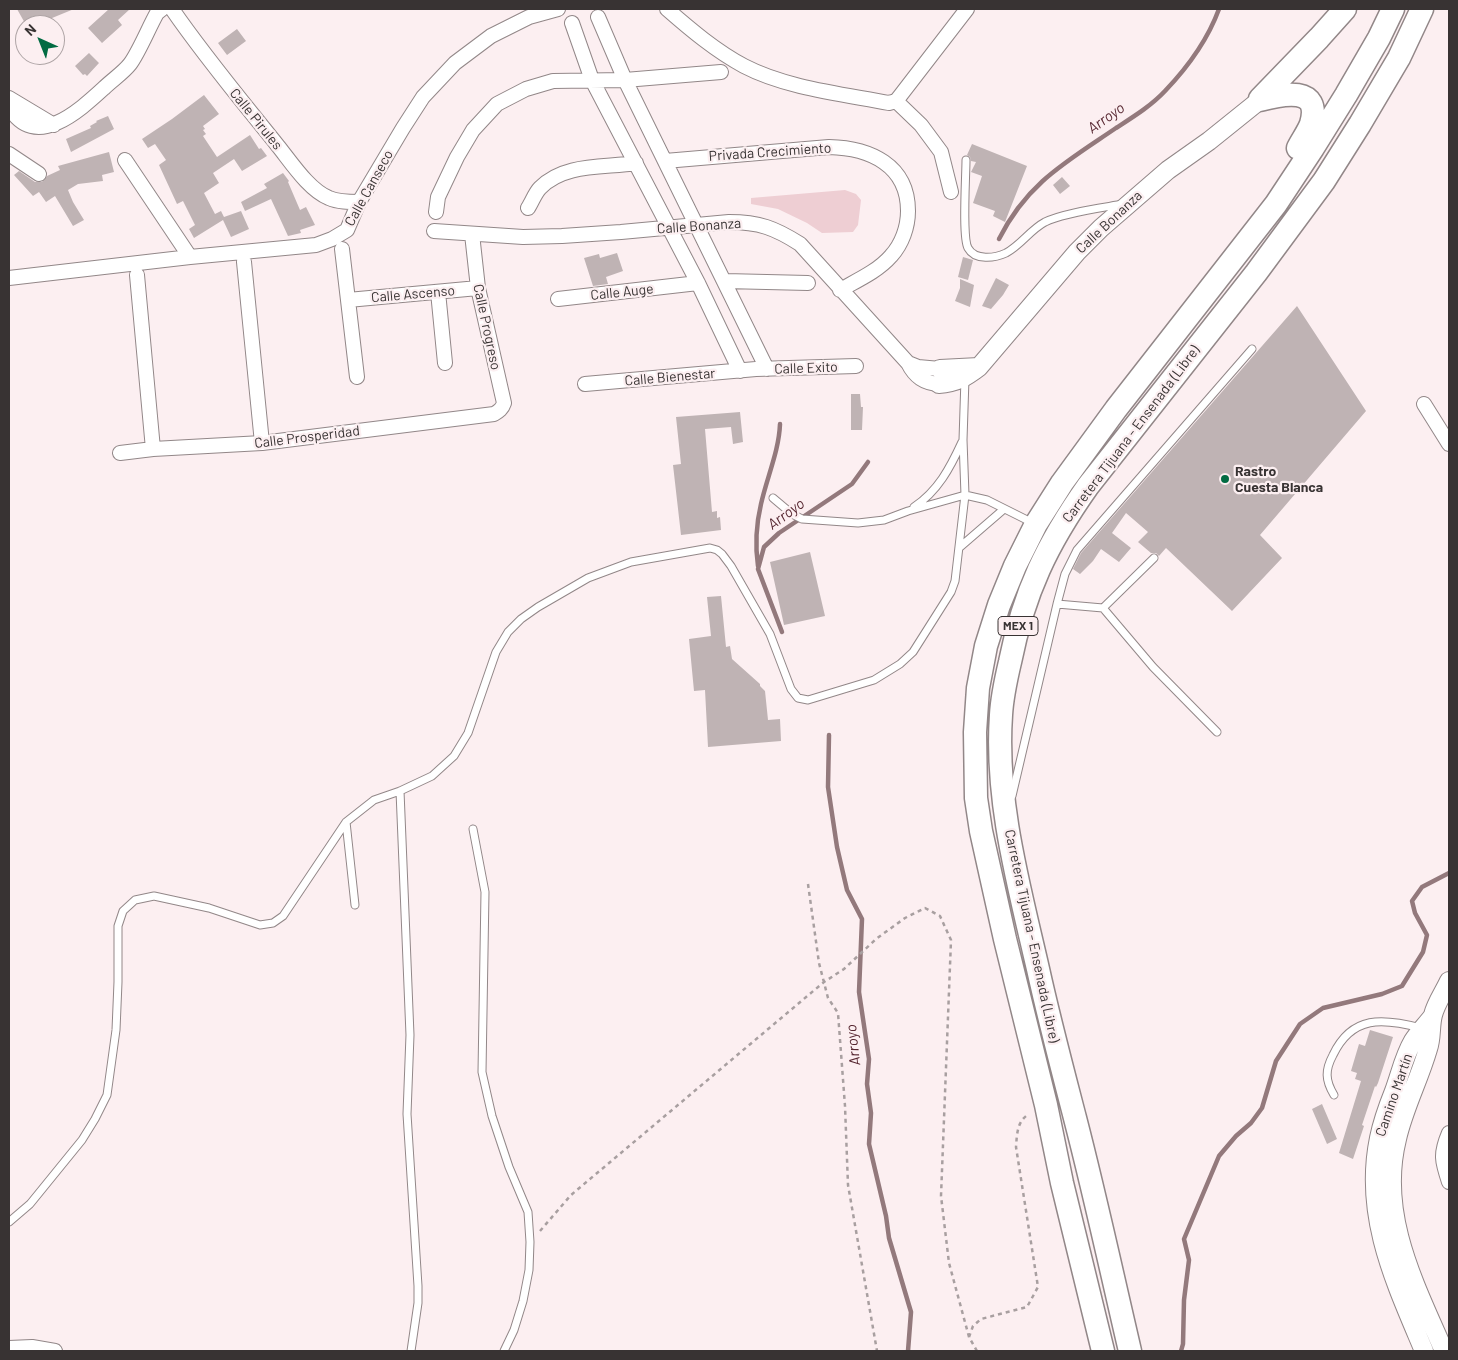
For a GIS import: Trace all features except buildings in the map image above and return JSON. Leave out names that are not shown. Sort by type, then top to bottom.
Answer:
[{"type":"highway","points":[[1260,100],[1345,9]]},
{"type":"highway","name":"Carretera Tijuana - Ensenada (Libre)","points":[[1103,1351],[1005,939],[983,840],[976,798],[975,765],[978,688],[986,646],[999,605],[1015,566],[1036,524],[1062,483],[1090,444],[1276,204],[1314,148],[1346,95],[1379,38],[1393,9]]},
{"type":"highway","name":"Carretera Tijuana - Ensenada (Libre)","points":[[1130,1351],[1075,1119],[1051,1029],[1010,848],[1000,748],[1001,712],[1016,630],[1030,588],[1048,549],[1066,517],[1088,486],[1256,273],[1324,181],[1399,58],[1422,9]]},
{"type":"highway","points":[[1260,100],[1282,94],[1294,94],[1305,97],[1312,104],[1313,112],[1310,125],[1297,149],[1276,204]]},
{"type":"street","points":[[9,107],[12,113],[22,122],[37,126],[54,125],[75,114],[130,64],[157,13],[162,9]]},
{"type":"street","name":"Calle Pirules","points":[[172,9],[246,107],[312,185],[328,198],[343,202],[359,202]]},
{"type":"street","name":"Calle Canseco","points":[[9,278],[190,257],[316,245],[332,239],[347,230],[359,202],[423,97],[455,63],[490,36],[529,17],[558,9]]},
{"type":"street","points":[[667,9],[715,48],[745,66],[775,79],[888,103],[896,101],[967,9]]},
{"type":"street","points":[[598,17],[625,80],[725,281],[762,369]]},
{"type":"street","points":[[572,23],[592,80],[669,227],[692,284],[740,371]]},
{"type":"street","points":[[436,212],[438,197],[457,157],[473,130],[497,104],[526,89],[554,81],[625,80],[721,72]]},
{"type":"street","points":[[9,98],[54,125]]},
{"type":"street","name":"Calle Bonanza","points":[[434,231],[523,237],[621,232],[730,222],[748,222],[766,226],[782,232],[800,244],[908,363],[939,376],[969,371],[1077,252],[1128,203],[1260,100]]},
{"type":"street","points":[[896,101],[921,125],[940,152],[952,192]]},
{"type":"street","name":"Privada Crecimiento","points":[[665,161],[829,147],[876,156],[891,168],[903,182],[908,199],[908,218],[904,235],[892,255],[880,266],[840,290]]},
{"type":"street","points":[[9,154],[39,174]]},
{"type":"street","points":[[125,160],[190,257]]},
{"type":"street","points":[[528,208],[539,189],[555,176],[575,169],[636,163]]},
{"type":"street","name":"Calle Progreso","points":[[472,234],[478,288],[504,403],[502,408],[494,414]]},
{"type":"street","points":[[342,249],[357,377]]},
{"type":"street","points":[[244,262],[262,443]]},
{"type":"street","points":[[137,275],[153,450]]},
{"type":"street","points":[[725,281],[808,282]]},
{"type":"street","name":"Calle Auge","points":[[558,298],[692,284]]},
{"type":"street","name":"Calle Ascenso","points":[[348,300],[478,288]]},
{"type":"street","points":[[438,292],[445,364]]},
{"type":"street","name":"Calle Exito","points":[[762,369],[856,366]]},
{"type":"street","name":"Calle Bienestar","points":[[585,384],[762,369]]},
{"type":"street","points":[[1424,404],[1445,430],[1449,444]]},
{"type":"street","name":"Calle Prosperidad","points":[[120,453],[262,443],[494,414]]},
{"type":"street","name":"Camino Martín","points":[[1424,1351],[1386,1256],[1378,1222],[1375,1167],[1379,1138],[1391,1098],[1413,1042],[1429,1026],[1449,981]]},
{"type":"street","name":"Camino Martín","points":[[1429,1026],[1429,1047],[1402,1119],[1396,1141],[1392,1166],[1392,1186],[1401,1245],[1414,1285],[1444,1351]]},
{"type":"street","points":[[1449,1133],[1442,1154],[1443,1165],[1449,1182]]},
{"type":"street","points":[[9,1348],[55,1351]]},
{"type":"lane","points":[[966,160],[965,234],[968,248],[974,255],[994,257],[1005,254],[1043,223],[1128,203]]},
{"type":"lane","points":[[1007,819],[1057,604],[1065,574],[1077,550],[1252,349]]},
{"type":"lane","points":[[9,1222],[30,1204],[82,1140],[96,1119],[107,1096],[116,1030],[118,926],[123,911],[135,900],[154,896],[209,908],[260,925],[273,923],[283,916],[346,822],[374,800],[400,791],[432,776],[454,756],[468,734],[496,652],[508,632],[521,619],[538,607],[588,578],[631,562],[710,548],[717,550],[731,566],[770,634],[791,689],[798,698],[808,700],[874,680],[900,664],[914,652],[955,581],[964,494],[963,440],[969,371]]},
{"type":"lane","points":[[908,511],[926,499],[938,485],[950,468],[963,440]]},
{"type":"lane","points":[[773,498],[792,514],[802,519],[858,523],[884,520],[964,494],[986,500],[1036,524]]},
{"type":"lane","points":[[960,547],[1004,509]]},
{"type":"lane","points":[[1103,608],[1154,558]]},
{"type":"lane","points":[[1057,604],[1103,608],[1153,668],[1217,732]]},
{"type":"lane","points":[[400,791],[410,1035],[407,1114],[418,1286],[418,1303],[411,1351]]},
{"type":"lane","points":[[346,822],[355,905]]},
{"type":"lane","points":[[473,829],[485,892],[482,1072],[492,1116],[509,1167],[528,1212],[530,1242],[529,1270],[523,1301],[514,1330],[504,1351]]},
{"type":"lane","points":[[1334,1094],[1328,1085],[1326,1075],[1328,1065],[1337,1047],[1347,1034],[1356,1027],[1375,1022],[1399,1022],[1429,1026]]},
{"type":"path","points":[[808,884],[819,963],[828,998],[838,1012],[848,1185],[877,1351]]},
{"type":"path","points":[[530,1242],[570,1195],[824,982],[844,969],[876,938],[905,918],[925,908],[940,916],[951,940],[941,1196],[948,1263],[969,1337],[977,1351]]},
{"type":"path","points":[[969,1337],[973,1326],[981,1319],[1027,1307],[1038,1287],[1016,1147],[1018,1126],[1025,1116],[1046,1105]]},
{"type":"shaded area","points":[[845,190],[856,194],[861,200],[858,225],[853,232],[822,233],[807,223],[778,209],[751,204],[751,198]]},
{"type":"waterway","name":"Arroyo","points":[[999,239],[1022,203],[1049,175],[1142,111],[1165,91],[1196,53],[1219,9]]},
{"type":"waterway","points":[[758,566],[756,543],[758,520],[777,444],[780,424]]},
{"type":"waterway","name":"Arroyo","points":[[782,632],[758,569],[764,547],[779,533],[852,484],[868,462]]},
{"type":"waterway","name":"Arroyo","points":[[829,735],[828,787],[837,847],[847,890],[862,919],[859,992],[869,1059],[867,1084],[871,1113],[869,1144],[886,1216],[889,1238],[911,1312],[908,1351]]},
{"type":"waterway","points":[[1181,1351],[1189,1260],[1184,1239],[1219,1156],[1236,1136],[1251,1123],[1262,1108],[1276,1061],[1300,1024],[1323,1008],[1382,994],[1402,986],[1423,952],[1427,935],[1415,913],[1412,901],[1422,887],[1449,873]]},
{"type":"place","name":"Rastro Cuesta Blanca","points":[[1225,479]]}]
